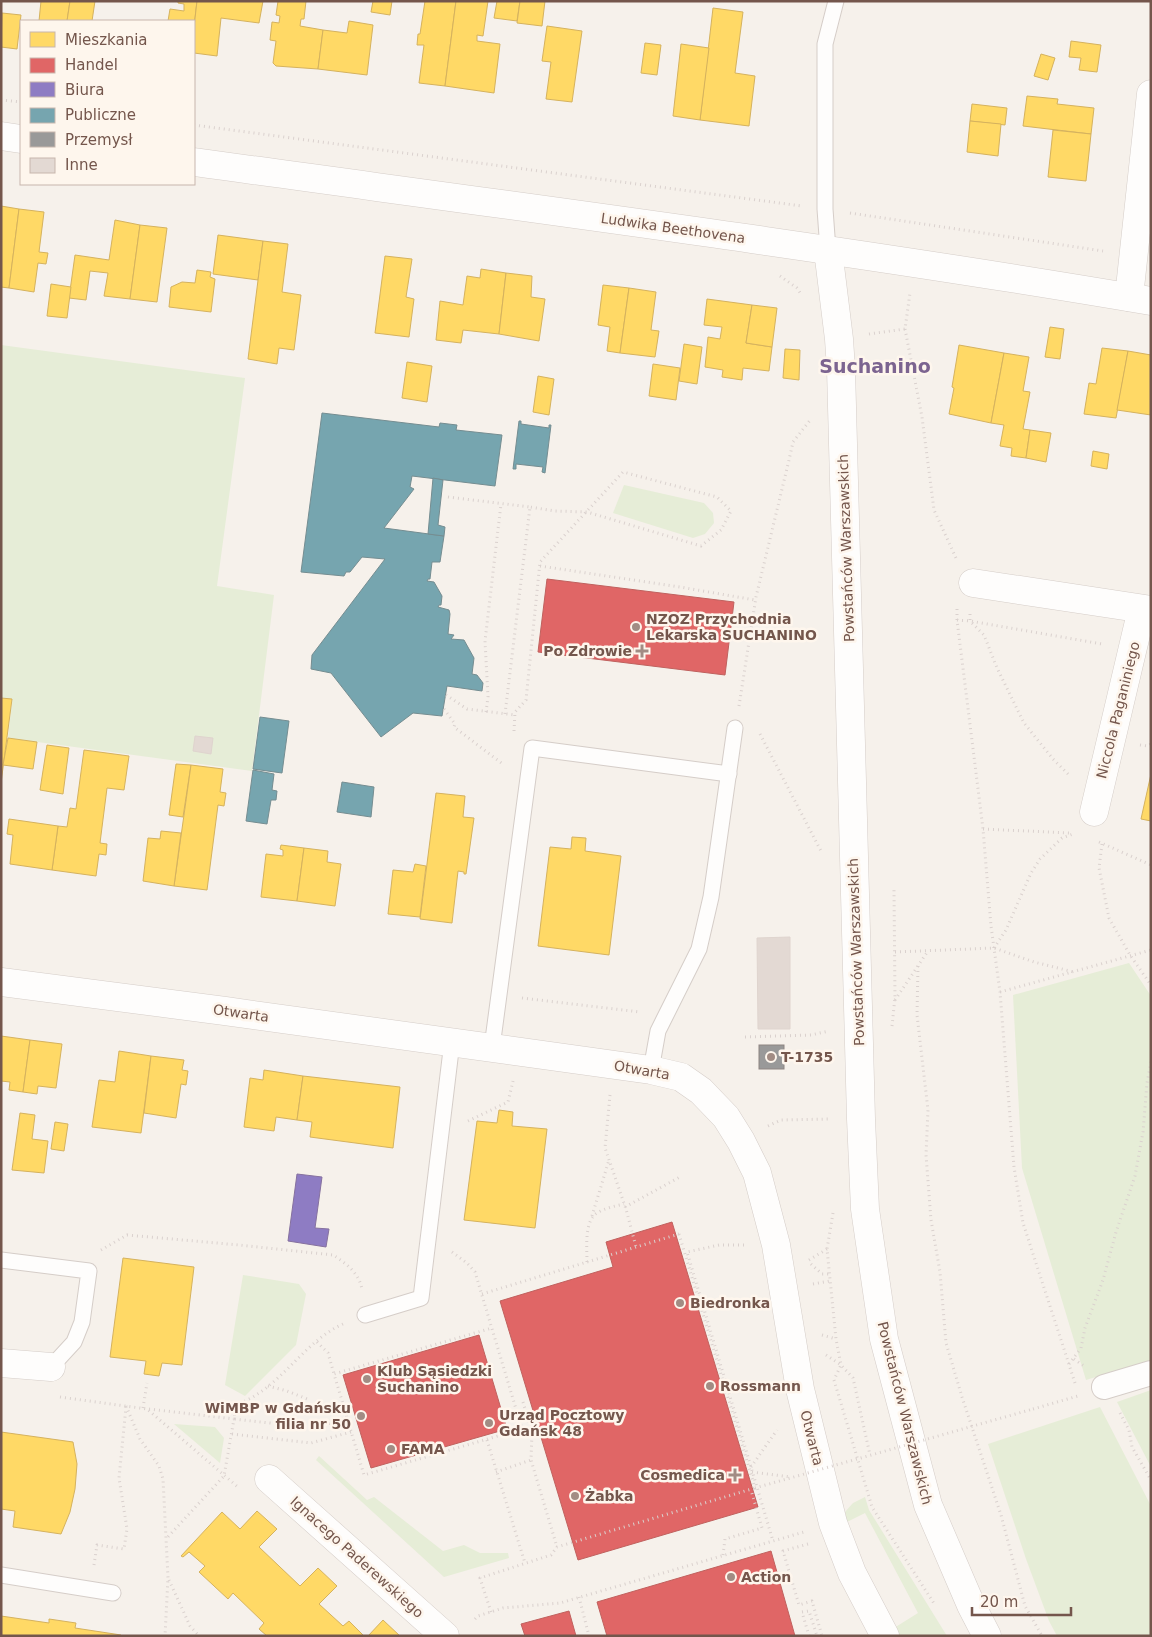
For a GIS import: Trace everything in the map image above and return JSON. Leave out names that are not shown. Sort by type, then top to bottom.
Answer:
[{"type":"street","points":[[1140,299],[1132,255],[1151,94]]},
{"type":"street","points":[[1,136],[20,139]]},
{"type":"street","name":"Ludwika Beethovena","points":[[195,162],[914,262],[1140,299]]},
{"type":"street","name":"Powstańców Warszawskich","points":[[828,250],[839,339],[860,1119],[865,1209],[884,1339],[928,1505],[971,1605],[987,1636]]},
{"type":"street","name":"Niccola Paganiniego","points":[[963,582],[1146,609],[1132,649],[1094,812]]},
{"type":"street","name":"Otwarta","points":[[1,982],[613,1064],[681,1077],[702,1091],[726,1117],[741,1140],[757,1174],[776,1245],[800,1389],[833,1524],[852,1573],[886,1636]]},
{"type":"street","points":[[1,1363],[51,1367]]},
{"type":"street","points":[[1104,1387],[1151,1374]]},
{"type":"street","name":"Ignacego Paderewskiego","points":[[270,1479],[445,1636]]},
{"type":"lane","points":[[828,250],[825,209],[824,44],[836,1]]},
{"type":"lane","points":[[651,1070],[658,1031],[699,949],[711,897],[735,728]]},
{"type":"lane","points":[[492,1048],[532,748],[729,774]]},
{"type":"lane","points":[[364,1315],[421,1298],[452,1042]]},
{"type":"lane","points":[[1,1260],[89,1271],[82,1322],[74,1342],[51,1367]]},
{"type":"lane","points":[[1,1575],[113,1593]]},
{"type":"path","points":[[1,100],[20,102]]},
{"type":"path","points":[[195,125],[825,209],[1132,255]]},
{"type":"path","points":[[919,223],[906,329],[922,417],[934,510],[963,582],[957,620],[983,829],[1000,992],[1014,1167],[1023,1223],[1079,1395]]},
{"type":"path","points":[[839,339],[906,329]]},
{"type":"path","points":[[735,728],[755,600],[793,442],[814,415]]},
{"type":"path","points":[[448,497],[555,511],[587,512],[701,546],[721,530],[731,511],[717,497],[623,472],[587,512],[540,562],[526,700]]},
{"type":"path","points":[[486,712],[488,697],[485,641],[501,504]]},
{"type":"path","points":[[505,714],[530,507]]},
{"type":"path","points":[[540,566],[755,600]]},
{"type":"path","points":[[957,620],[1132,649]]},
{"type":"path","points":[[970,621],[984,635],[997,668],[1024,723],[1053,759],[1070,776],[1085,802],[1094,812]]},
{"type":"path","points":[[446,695],[467,709],[515,715]]},
{"type":"path","points":[[444,709],[454,727],[508,767]]},
{"type":"path","points":[[761,736],[815,839]]},
{"type":"path","points":[[983,829],[1076,833],[1062,838],[1040,859],[1031,873],[1006,930],[994,948]]},
{"type":"path","points":[[1095,840],[1151,865]]},
{"type":"path","points":[[1102,844],[1099,868],[1109,918],[1130,956],[1151,985]]},
{"type":"path","points":[[894,890],[895,952],[994,948],[1034,962],[1074,972]]},
{"type":"path","points":[[1000,992],[1151,950]]},
{"type":"path","points":[[894,1000],[928,951]]},
{"type":"path","points":[[918,966],[918,1015],[928,1110],[926,1155],[931,1220],[940,1272],[946,1343],[998,1506],[1026,1606],[1042,1636]]},
{"type":"path","points":[[499,995],[666,1015]]},
{"type":"path","points":[[745,1036],[811,1035],[834,1030]]},
{"type":"path","points":[[1069,1364],[1081,1348],[1085,1328],[1103,1280],[1116,1232],[1135,1176],[1143,1132],[1147,1082],[1151,1062]]},
{"type":"path","points":[[613,1064],[605,1148],[636,1247]]},
{"type":"path","points":[[465,1122],[508,1102],[513,1078]]},
{"type":"path","points":[[808,1119],[828,1119]]},
{"type":"path","points":[[587,1262],[588,1238],[592,1219],[610,1159]]},
{"type":"path","points":[[592,1219],[596,1213],[624,1206],[680,1177]]},
{"type":"path","points":[[482,1294],[679,1234],[753,1489],[762,1528],[725,1539],[723,1555]]},
{"type":"path","points":[[89,1271],[98,1251],[127,1235],[333,1255],[346,1263],[361,1281],[364,1315],[334,1328],[257,1394],[236,1405],[224,1476],[166,1539]]},
{"type":"path","points":[[746,1245],[719,1245],[687,1252],[772,1541]]},
{"type":"path","points":[[816,1268],[822,1274],[829,1274]]},
{"type":"path","points":[[317,1342],[328,1353],[364,1475],[522,1429],[475,1272]]},
{"type":"path","points":[[695,1298],[700,1297]]},
{"type":"path","points":[[334,1374],[492,1328]]},
{"type":"path","points":[[841,1365],[853,1378],[870,1455]]},
{"type":"path","points":[[145,1408],[146,1383]]},
{"type":"path","points":[[267,1386],[310,1400]]},
{"type":"path","points":[[59,1397],[234,1420],[314,1428],[347,1418]]},
{"type":"path","points":[[491,1612],[480,1578],[551,1555],[557,1547],[1066,1399]]},
{"type":"path","points":[[524,1402],[532,1432],[532,1460],[557,1547]]},
{"type":"path","points":[[126,1406],[140,1440],[162,1472],[168,1578],[165,1636]]},
{"type":"path","points":[[94,1572],[97,1545],[124,1549],[127,1529],[119,1478],[126,1406]]},
{"type":"path","points":[[145,1408],[247,1495],[270,1479]]},
{"type":"path","points":[[232,1434],[311,1443],[351,1432]]},
{"type":"path","points":[[487,1440],[525,1564]]},
{"type":"path","points":[[751,1467],[771,1440]]},
{"type":"path","points":[[496,1472],[532,1460]]},
{"type":"path","points":[[860,1469],[872,1507],[939,1612]]},
{"type":"path","points":[[752,1472],[787,1477]]},
{"type":"path","points":[[476,1619],[478,1616],[503,1608],[560,1603],[804,1532]]},
{"type":"path","points":[[816,1541],[783,1551],[799,1605],[812,1602],[822,1636]]},
{"type":"path","points":[[168,1578],[190,1626],[199,1636]]},
{"type":"path","points":[[579,1597],[590,1636]]},
{"type":"path","points":[[809,1636],[802,1612],[809,1611],[817,1636]]},
{"type":"green space","points":[[1,345],[245,378],[217,586],[274,595],[252,771],[8,738],[12,700],[1,698]]},
{"type":"green space","points":[[624,485],[704,503],[713,513],[714,523],[705,534],[693,538],[613,513]]},
{"type":"green space","points":[[1129,963],[1151,996],[1151,1360],[1086,1380],[1022,1168],[1013,995]]},
{"type":"green space","points":[[243,1275],[299,1284],[306,1294],[296,1345],[245,1396],[225,1385]]},
{"type":"green space","points":[[1151,1390],[1151,1467],[1117,1402]]},
{"type":"green space","points":[[1100,1407],[1151,1506],[1151,1636],[1057,1636],[1049,1621],[1026,1559],[988,1444]]},
{"type":"green space","points":[[174,1424],[215,1427],[224,1438],[220,1463]]},
{"type":"green space","points":[[319,1456],[367,1500],[374,1497],[443,1551],[464,1545],[480,1553],[508,1553],[509,1558],[444,1577],[316,1460]]},
{"type":"green space","points":[[865,1497],[869,1510],[947,1636],[898,1636],[894,1628],[918,1613],[865,1513],[847,1522],[845,1512],[853,1503]]},
{"type":"building: Mieszkania","points":[[41,1],[70,1],[67,20],[39,20]]},
{"type":"building: Mieszkania","points":[[70,1],[95,1],[92,20],[67,20]]},
{"type":"building: Mieszkania","points":[[178,1],[197,1],[195,20],[168,20],[170,9],[184,11],[184,4],[178,3]]},
{"type":"building: Mieszkania","points":[[197,1],[263,1],[259,23],[221,18],[217,56],[195,53]]},
{"type":"building: Mieszkania","points":[[278,1],[306,1],[304,19],[301,19],[300,26],[323,30],[318,69],[276,66],[273,63],[276,41],[270,40],[272,22],[279,23],[280,16],[276,15]]},
{"type":"building: Mieszkania","points":[[373,1],[392,1],[390,15],[371,12]]},
{"type":"building: Mieszkania","points":[[425,1],[456,1],[445,86],[419,83],[424,45],[417,45]]},
{"type":"building: Mieszkania","points":[[456,1],[488,1],[483,36],[477,35],[477,41],[500,44],[494,93],[445,86]]},
{"type":"building: Mieszkania","points":[[497,1],[520,1],[517,21],[494,18]]},
{"type":"building: Mieszkania","points":[[520,1],[545,1],[542,26],[517,23]]},
{"type":"building: Mieszkania","points":[[713,8],[743,12],[735,73],[755,76],[749,126],[700,120]]},
{"type":"building: Mieszkania","points":[[2,13],[21,15],[17,49],[1,47]]},
{"type":"building: Mieszkania","points":[[349,21],[373,25],[367,75],[318,69],[323,30],[347,33]]},
{"type":"building: Mieszkania","points":[[547,26],[582,31],[572,102],[546,99],[551,62],[542,61]]},
{"type":"building: Mieszkania","points":[[1071,41],[1101,45],[1097,72],[1079,70],[1081,58],[1069,57]]},
{"type":"building: Mieszkania","points":[[645,43],[661,45],[657,75],[641,73]]},
{"type":"building: Mieszkania","points":[[681,44],[709,48],[700,120],[673,116]]},
{"type":"building: Mieszkania","points":[[1041,54],[1055,58],[1048,80],[1034,76]]},
{"type":"building: Mieszkania","points":[[1027,96],[1058,99],[1057,104],[1094,108],[1091,134],[1023,126]]},
{"type":"building: Mieszkania","points":[[972,104],[1007,108],[1005,125],[970,121]]},
{"type":"building: Mieszkania","points":[[970,121],[1001,124],[998,156],[967,152]]},
{"type":"building: Mieszkania","points":[[1053,130],[1091,134],[1086,181],[1048,177]]},
{"type":"building: Mieszkania","points":[[1,206],[19,209],[9,288],[1,287]]},
{"type":"building: Mieszkania","points":[[19,209],[44,212],[39,252],[48,253],[46,264],[38,263],[34,292],[9,288]]},
{"type":"building: Mieszkania","points":[[115,220],[140,225],[130,299],[104,296],[108,273],[90,271],[86,300],[69,298],[75,255],[109,260]]},
{"type":"building: Mieszkania","points":[[140,225],[167,228],[157,302],[130,299]]},
{"type":"building: Mieszkania","points":[[218,235],[263,241],[258,280],[213,274]]},
{"type":"building: Mieszkania","points":[[263,241],[288,244],[282,292],[301,295],[294,350],[279,348],[277,364],[248,359]]},
{"type":"building: Mieszkania","points":[[385,256],[412,259],[406,297],[414,299],[409,337],[375,333]]},
{"type":"building: Mieszkania","points":[[481,269],[506,273],[499,334],[463,330],[461,343],[436,340],[440,301],[463,305],[467,276],[480,278]]},
{"type":"building: Mieszkania","points":[[197,270],[211,272],[210,277],[215,279],[211,312],[169,307],[171,287],[182,282],[195,283]]},
{"type":"building: Mieszkania","points":[[506,273],[532,276],[531,297],[545,299],[539,341],[499,334]]},
{"type":"building: Mieszkania","points":[[51,284],[71,287],[67,318],[47,316]]},
{"type":"building: Mieszkania","points":[[603,285],[629,288],[620,353],[607,351],[610,327],[598,325]]},
{"type":"building: Mieszkania","points":[[629,288],[656,292],[651,330],[659,331],[655,357],[620,353]]},
{"type":"building: Mieszkania","points":[[707,299],[752,305],[746,343],[772,347],[769,371],[743,368],[742,380],[722,377],[723,370],[705,367],[708,337],[720,339],[722,327],[704,325]]},
{"type":"building: Mieszkania","points":[[752,305],[777,308],[772,347],[746,343]]},
{"type":"building: Mieszkania","points":[[1050,327],[1064,329],[1060,359],[1045,357]]},
{"type":"building: Mieszkania","points":[[684,344],[702,347],[697,384],[679,381]]},
{"type":"building: Mieszkania","points":[[959,345],[1004,353],[991,423],[949,414]]},
{"type":"building: Mieszkania","points":[[1102,348],[1128,351],[1116,418],[1084,414],[1089,383],[1096,384]]},
{"type":"building: Mieszkania","points":[[785,349],[800,350],[799,380],[783,378]]},
{"type":"building: Mieszkania","points":[[1128,351],[1151,355],[1151,415],[1117,410]]},
{"type":"building: Mieszkania","points":[[1004,353],[1029,357],[1023,391],[1030,392],[1023,429],[1030,430],[1026,458],[1011,456],[1012,448],[1000,446],[1004,425],[991,423]]},
{"type":"building: Mieszkania","points":[[407,362],[432,366],[427,402],[402,398]]},
{"type":"building: Mieszkania","points":[[653,364],[680,368],[676,400],[649,396]]},
{"type":"building: Mieszkania","points":[[538,376],[554,379],[549,415],[533,412]]},
{"type":"building: Mieszkania","points":[[1030,430],[1051,433],[1046,462],[1026,458]]},
{"type":"building: Mieszkania","points":[[1093,451],[1109,454],[1107,469],[1091,466]]},
{"type":"building: Mieszkania","points":[[1,698],[12,699],[1,783]]},
{"type":"building: Mieszkania","points":[[8,738],[37,742],[33,769],[3,765]]},
{"type":"building: Mieszkania","points":[[47,745],[69,748],[63,794],[40,790]]},
{"type":"building: Mieszkania","points":[[84,750],[129,756],[124,790],[107,788],[100,843],[107,844],[106,855],[99,854],[96,876],[52,870],[58,826],[67,827],[70,808],[76,809]]},
{"type":"building: Mieszkania","points":[[176,764],[191,765],[183,817],[169,815]]},
{"type":"building: Mieszkania","points":[[191,765],[223,769],[220,792],[226,793],[224,806],[218,805],[207,890],[174,886]]},
{"type":"building: Mieszkania","points":[[1151,774],[1151,821],[1141,819]]},
{"type":"building: Mieszkania","points":[[436,793],[465,796],[463,817],[474,818],[466,874],[458,871],[452,923],[420,919]]},
{"type":"building: Mieszkania","points":[[9,819],[58,826],[52,870],[10,864],[13,835],[7,834]]},
{"type":"building: Mieszkania","points":[[161,831],[181,833],[174,886],[143,881],[148,838],[160,839]]},
{"type":"building: Mieszkania","points":[[572,837],[586,838],[585,851],[621,856],[609,955],[538,946],[550,847],[571,849]]},
{"type":"building: Mieszkania","points":[[281,845],[304,848],[297,901],[261,897],[266,854],[283,856],[283,850],[280,849]]},
{"type":"building: Mieszkania","points":[[304,848],[328,851],[327,862],[341,864],[335,906],[297,901]]},
{"type":"building: Mieszkania","points":[[415,864],[426,866],[420,917],[388,914],[393,870],[413,872]]},
{"type":"building: Mieszkania","points":[[1,1036],[30,1040],[23,1092],[9,1090],[10,1082],[1,1081]]},
{"type":"building: Mieszkania","points":[[30,1040],[62,1044],[56,1088],[38,1086],[37,1094],[23,1092]]},
{"type":"building: Mieszkania","points":[[119,1051],[151,1056],[141,1133],[92,1127],[99,1080],[115,1082]]},
{"type":"building: Mieszkania","points":[[151,1056],[184,1060],[182,1070],[188,1071],[186,1085],[181,1084],[176,1118],[144,1113]]},
{"type":"building: Mieszkania","points":[[264,1070],[303,1076],[297,1120],[276,1117],[274,1131],[244,1127],[250,1078],[263,1080]]},
{"type":"building: Mieszkania","points":[[303,1076],[400,1087],[393,1148],[310,1137],[312,1122],[297,1120]]},
{"type":"building: Mieszkania","points":[[499,1110],[513,1112],[512,1126],[547,1129],[535,1228],[464,1220],[477,1121],[497,1123]]},
{"type":"building: Mieszkania","points":[[20,1113],[35,1115],[32,1139],[48,1141],[44,1173],[12,1170]]},
{"type":"building: Mieszkania","points":[[55,1122],[68,1124],[64,1151],[51,1149]]},
{"type":"building: Mieszkania","points":[[123,1258],[194,1267],[182,1365],[162,1363],[159,1376],[144,1374],[146,1361],[110,1357]]},
{"type":"building: Mieszkania","points":[[1,1432],[73,1442],[77,1464],[75,1489],[70,1512],[61,1534],[13,1527],[15,1511],[1,1509]]},
{"type":"building: Mieszkania","points":[[257,1511],[277,1529],[259,1547],[300,1586],[318,1568],[337,1586],[319,1604],[343,1626],[349,1621],[364,1636],[267,1636],[259,1629],[264,1623],[233,1593],[228,1599],[199,1572],[205,1566],[189,1552],[183,1557],[181,1556],[222,1512],[240,1529]]},
{"type":"building: Mieszkania","points":[[1,1616],[49,1623],[49,1619],[76,1623],[75,1628],[121,1636],[1,1636]]},
{"type":"building: Mieszkania","points":[[383,1620],[400,1636],[368,1636]]},
{"type":"building: Handel","name":"NZOZ Przychodnia Lekarska SUCHANINO","points":[[547,579],[734,602],[725,675],[538,652]]},
{"type":"building: Handel","points":[[672,1222],[758,1507],[578,1560],[500,1301],[613,1267],[606,1242]]},
{"type":"building: Handel","points":[[479,1335],[507,1429],[371,1468],[343,1375]]},
{"type":"building: Handel","name":"Action","points":[[771,1551],[795,1636],[607,1636],[597,1602]]},
{"type":"building: Handel","points":[[569,1611],[576,1636],[525,1636],[521,1624]]},
{"type":"building: Biura","points":[[297,1174],[322,1177],[315,1228],[329,1229],[326,1247],[288,1241]]},
{"type":"building: Publiczne","points":[[322,413],[439,427],[440,423],[457,425],[456,430],[502,435],[495,486],[412,476],[410,487],[414,489],[384,528],[444,536],[440,562],[432,562],[430,579],[427,581],[434,582],[442,596],[441,605],[438,607],[449,610],[448,634],[454,635],[451,639],[464,640],[474,658],[472,674],[477,675],[483,683],[482,691],[447,686],[442,716],[413,713],[381,737],[331,673],[311,669],[312,655],[385,559],[362,557],[350,572],[346,572],[344,576],[301,572]]},
{"type":"building: Publiczne","points":[[519,421],[521,421],[521,424],[549,428],[549,425],[551,425],[545,473],[542,472],[543,467],[516,464],[516,469],[513,469]]},
{"type":"building: Publiczne","points":[[433,478],[443,480],[438,525],[445,527],[444,536],[428,534]]},
{"type":"building: Publiczne","points":[[260,717],[289,721],[282,773],[253,769]]},
{"type":"building: Publiczne","points":[[253,770],[274,774],[272,790],[277,791],[276,800],[271,800],[267,824],[246,821]]},
{"type":"building: Publiczne","points":[[342,782],[374,787],[371,817],[337,812]]},
{"type":"building: Przemysł","name":"T-1735","points":[[759,1045],[784,1045],[784,1069],[759,1069]]},
{"type":"building: Inne","points":[[195,736],[213,738],[211,754],[193,751]]},
{"type":"building: Inne","points":[[790,937],[790,1029],[758,1029],[757,938]]},
{"type":"place","name":"NZOZ Przychodnia Lekarska SUCHANINO","points":[[636,627]]},
{"type":"place","name":"Po Zdrowie","points":[[642,651]]},
{"type":"place","name":"T-1735","points":[[771,1057]]},
{"type":"place","name":"Biedronka","points":[[680,1303]]},
{"type":"place","name":"Klub Sąsiedzki Suchanino","points":[[367,1379]]},
{"type":"place","name":"Rossmann","points":[[710,1386]]},
{"type":"place","name":"WiMBP w Gdańsku filia nr 50","points":[[361,1416]]},
{"type":"place","name":"Urząd Pocztowy Gdańsk 48","points":[[489,1423]]},
{"type":"place","name":"FAMA","points":[[391,1449]]},
{"type":"place","name":"Cosmedica","points":[[735,1475]]},
{"type":"place","name":"Żabka","points":[[575,1496]]},
{"type":"place","name":"Action","points":[[731,1577]]},
{"type":"district","name":"Suchanino","points":[[875,366]]}]
